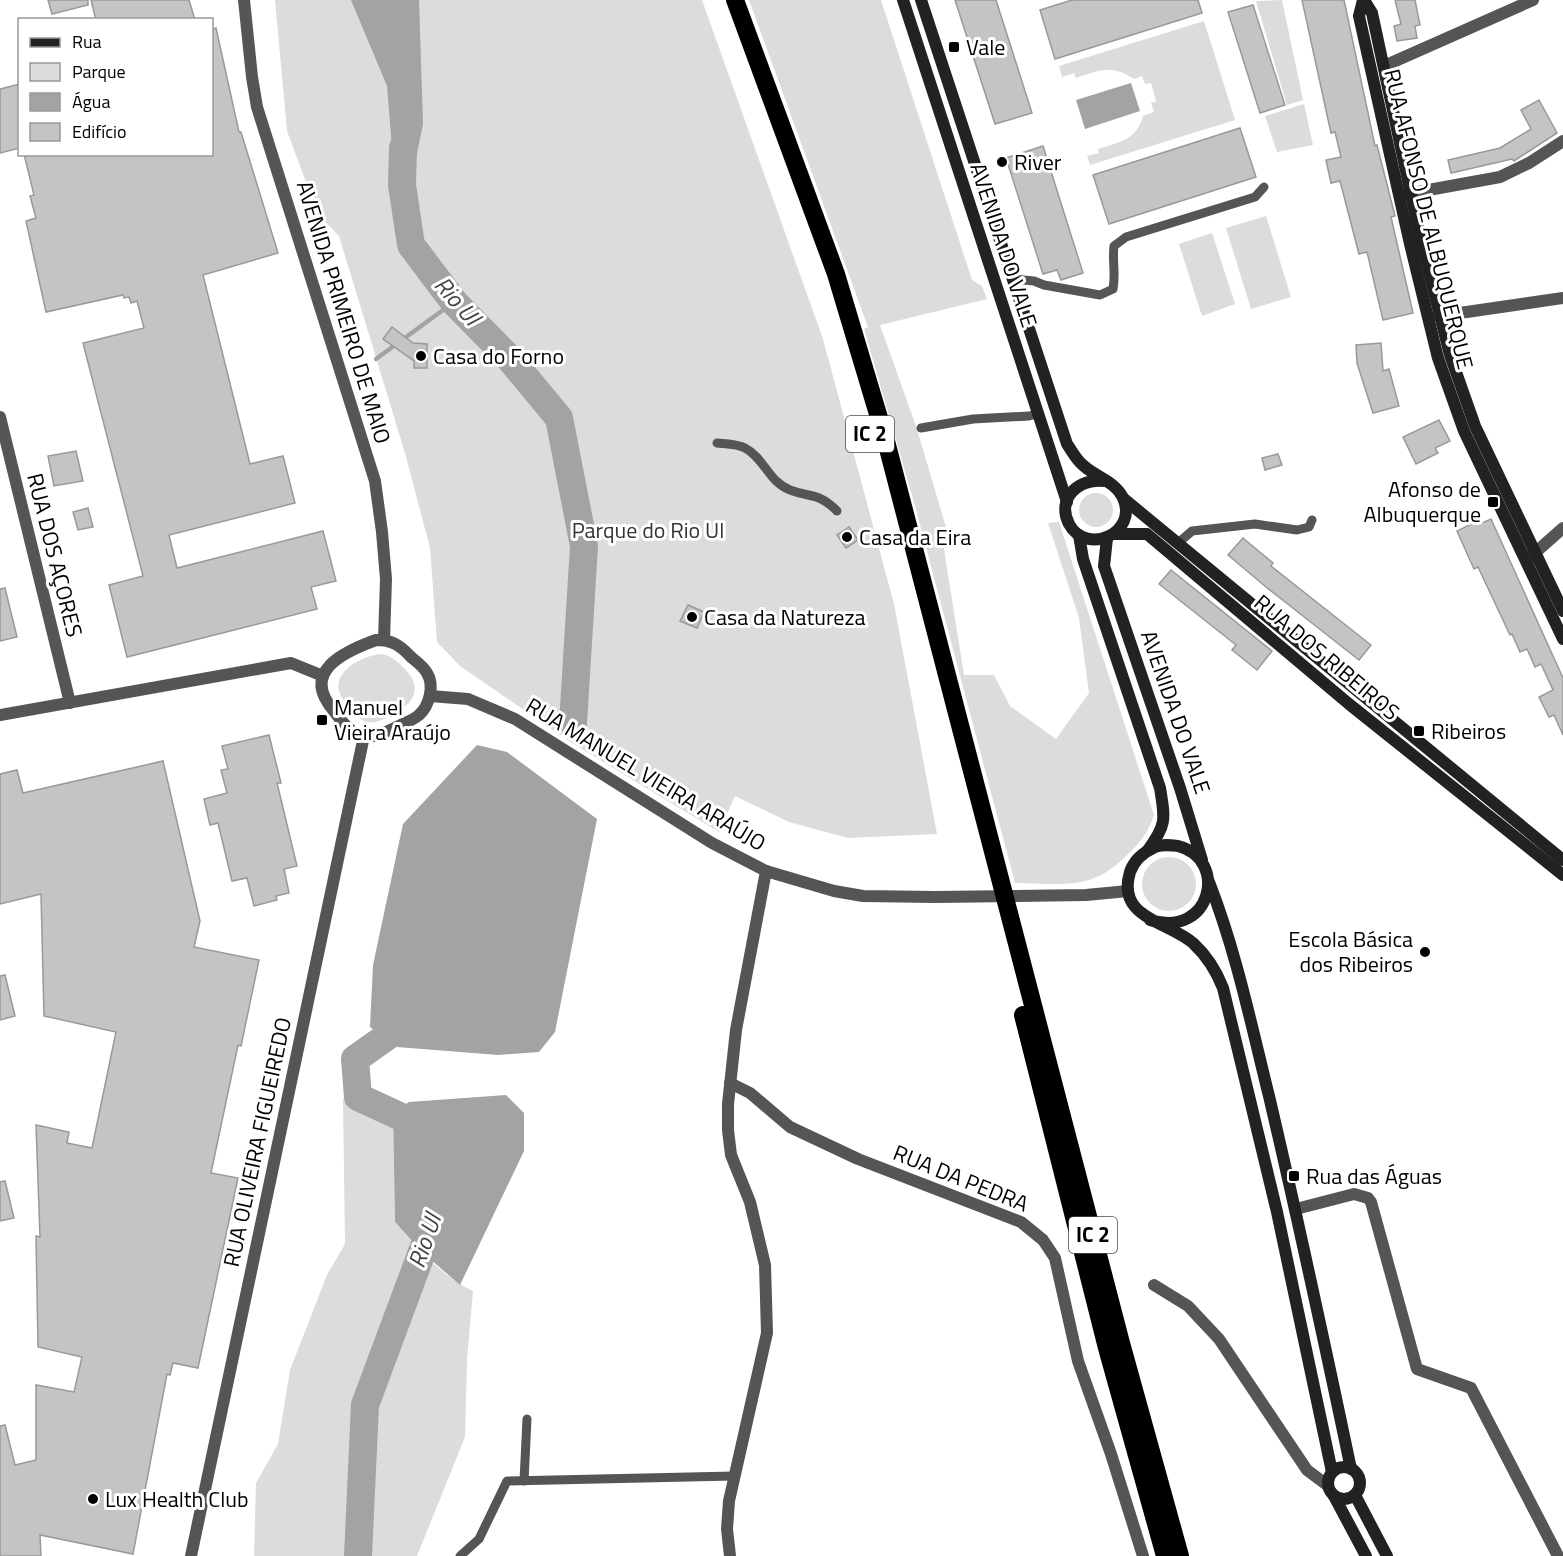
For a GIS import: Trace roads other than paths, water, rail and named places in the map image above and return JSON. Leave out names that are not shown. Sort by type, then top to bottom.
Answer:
[{"type":"highway","name":"IC 2","points":[[723,0],[825,278],[994,875]]},
{"type":"highway","name":"IC 2","points":[[735,0],[837,274],[885,441],[1004,914],[1180,1556]]},
{"type":"highway","name":"IC 2","points":[[1004,914],[1107,1348],[1165,1556]]},
{"type":"main road","name":"AVENIDA DO VALE","points":[[903,0],[1067,502],[1065,512],[1072,529],[1079,535],[1083,559],[1161,788],[1164,814],[1161,833],[1147,850]]},
{"type":"main road","name":"AVENIDA DO VALE","points":[[921,0],[1067,444],[1082,465],[1112,485],[1124,500],[1125,518],[1121,527],[1111,536],[1104,566],[1180,788],[1203,864]]},
{"type":"main road","name":"RUA AFONSO DE ALBUQUERQUE","points":[[1364,0],[1372,13],[1384,66],[1405,194],[1438,357],[1464,431],[1531,557],[1563,611]]},
{"type":"main road","name":"RUA AFONSO DE ALBUQUERQUE","points":[[1364,0],[1359,16],[1450,355],[1475,426],[1563,639]]},
{"type":"main road","points":[[1067,502],[1070,494],[1085,482],[1104,481]]},
{"type":"main road","name":"RUA DOS RIBEIROS","points":[[1124,500],[1563,860]]},
{"type":"main road","name":"RUA DOS RIBEIROS","points":[[1111,536],[1147,534],[1349,704],[1563,875]]},
{"type":"main road","points":[[1079,535],[1097,540],[1111,536]]},
{"type":"main road","points":[[1334,1496],[1343,1499],[1355,1495],[1360,1485],[1359,1479],[1351,1469],[1296,1209],[1242,985],[1223,918],[1203,864],[1184,848],[1172,845],[1159,846],[1147,850],[1131,868],[1128,891],[1132,903],[1140,913],[1150,920],[1171,928],[1194,944],[1217,972],[1223,988],[1277,1212],[1332,1472],[1327,1485],[1366,1556]]},
{"type":"main road","points":[[1150,920],[1162,924],[1174,924],[1196,913],[1208,892],[1208,879]]},
{"type":"main road","points":[[1332,1472],[1341,1467],[1351,1469]]},
{"type":"main road","points":[[1355,1495],[1387,1556]]},
{"type":"street","name":"AVENIDA PRIMEIRO DE MAIO","points":[[244,0],[257,107],[375,481],[386,579],[384,640]]},
{"type":"street","points":[[1384,66],[1533,0]]},
{"type":"street","points":[[1405,194],[1500,177],[1529,163],[1563,141]]},
{"type":"street","points":[[1439,316],[1563,298]]},
{"type":"street","name":"RUA DOS AÇORES","points":[[0,417],[70,703]]},
{"type":"street","points":[[1531,557],[1563,528]]},
{"type":"street","points":[[384,640],[401,646],[427,672],[431,688],[430,696],[417,717],[379,736],[364,736],[350,730],[324,700],[321,692],[323,676],[333,660],[368,643],[384,640]]},
{"type":"street","points":[[0,715],[291,663],[323,676]]},
{"type":"street","name":"RUA MANUEL VIEIRA ARAÚJO","points":[[430,696],[468,699],[515,719],[712,843],[766,871],[834,891],[863,896],[1044,896],[1128,891]]},
{"type":"street","name":"RUA OLIVEIRA FIGUEIREDO","points":[[191,1556],[364,736]]},
{"type":"street","points":[[730,1556],[727,1529],[729,1501],[767,1333],[765,1265],[750,1202],[731,1155],[728,1113],[736,1030],[766,871]]},
{"type":"street","name":"RUA DA PEDRA","points":[[730,1083],[750,1093],[789,1127],[858,1159],[1021,1222],[1043,1239],[1055,1258],[1078,1361],[1111,1454],[1143,1556]]},
{"type":"street","points":[[1296,1209],[1354,1194],[1368,1198],[1417,1369],[1471,1388],[1558,1556]]},
{"type":"street","points":[[1154,1285],[1188,1306],[1219,1339],[1307,1470],[1327,1485]]},
{"type":"lane","points":[[1013,279],[1034,281],[1044,285],[1100,295],[1113,289],[1116,275],[1112,259],[1114,246],[1126,237],[1255,197],[1264,187]]},
{"type":"lane","points":[[921,428],[973,419],[1037,414]]},
{"type":"lane","points":[[717,443],[742,447],[754,454],[774,480],[789,490],[814,495],[826,501],[837,511]]},
{"type":"lane","points":[[1178,543],[1192,531],[1255,524],[1298,530],[1309,526],[1312,520]]},
{"type":"lane","points":[[524,1481],[527,1419]]},
{"type":"lane","points":[[460,1556],[479,1539],[507,1481],[734,1476]]},
{"type":"water","points":[[351,0],[419,0],[423,124],[412,178],[402,185],[393,160],[387,86]]},
{"type":"water","points":[[1131,83],[1140,111],[1085,129],[1076,100]]},
{"type":"water","points":[[477,745],[507,752],[597,819],[555,1032],[539,1052],[498,1055],[397,1047],[370,1027],[373,965],[403,824]]},
{"type":"water","points":[[506,1095],[524,1113],[524,1151],[460,1285],[422,1252],[395,1222],[393,1113],[409,1102]]},
{"type":"waterway","name":"Rio Ul","points":[[403,148],[402,185],[411,245],[454,302],[510,359],[559,418],[584,546],[573,723]]},
{"type":"waterway","points":[[376,359],[454,302]]},
{"type":"waterway","name":"Rio Ul","points":[[416,1016],[355,1059],[358,1097],[408,1120],[420,1137]]},
{"type":"waterway","name":"Rio Ul","points":[[358,1556],[365,1405],[435,1217]]},
{"type":"place","name":"Vale","points":[[954,47]]},
{"type":"place","name":"River","points":[[1002,162]]},
{"type":"place","name":"Casa do Forno","points":[[421,356]]},
{"type":"place","name":"Afonso de Albuquerque","points":[[1493,502]]},
{"type":"place","name":"Casa da Eira","points":[[847,537]]},
{"type":"place","name":"Casa da Natureza","points":[[692,617]]},
{"type":"place","name":"Manuel Vieira Araújo","points":[[322,720]]},
{"type":"place","name":"Ribeiros","points":[[1419,731]]},
{"type":"place","name":"Escola Básica dos Ribeiros","points":[[1425,952]]},
{"type":"place","name":"Rua das Águas","points":[[1294,1176]]},
{"type":"place","name":"Lux Health Club","points":[[93,1499]]},
{"type":"park label","name":"Parque do Rio Ul","points":[[648,530]]}]
